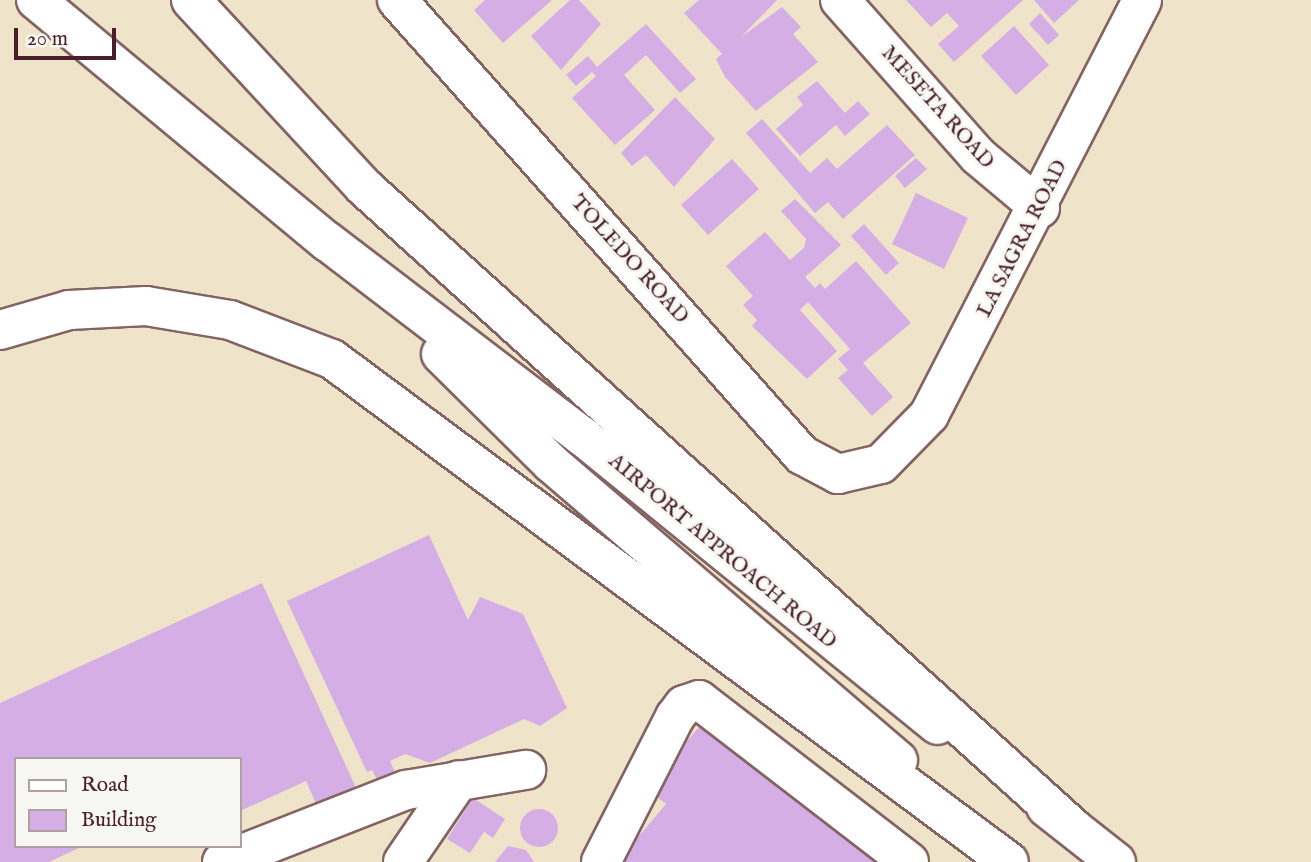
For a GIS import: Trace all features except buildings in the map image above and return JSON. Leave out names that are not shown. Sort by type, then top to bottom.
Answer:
[{"type":"main road","name":"AIRPORT APPROACH ROAD","points":[[36,0],[328,242],[1116,862]]},
{"type":"main road","points":[[191,0],[370,194],[1072,827]]},
{"type":"main road","name":"TOLEDO ROAD","points":[[397,0],[802,455],[838,474],[881,464]]},
{"type":"main road","name":"MESETA ROAD","points":[[839,0],[978,156],[1040,208]]},
{"type":"main road","name":"LA SAGRA ROAD","points":[[881,464],[940,397],[1040,208],[1142,0]]},
{"type":"main road","name":"AIRPORT APPROACH ROAD","points":[[328,242],[551,463],[1017,862]]},
{"type":"main road","points":[[0,330],[69,310],[146,306],[230,320],[332,359],[1009,862]]},
{"type":"main road","points":[[601,862],[675,717],[684,705],[699,700],[909,862]]},
{"type":"main road","points":[[222,862],[380,799],[459,780],[526,770]]},
{"type":"main road","points":[[403,862],[459,780]]}]
